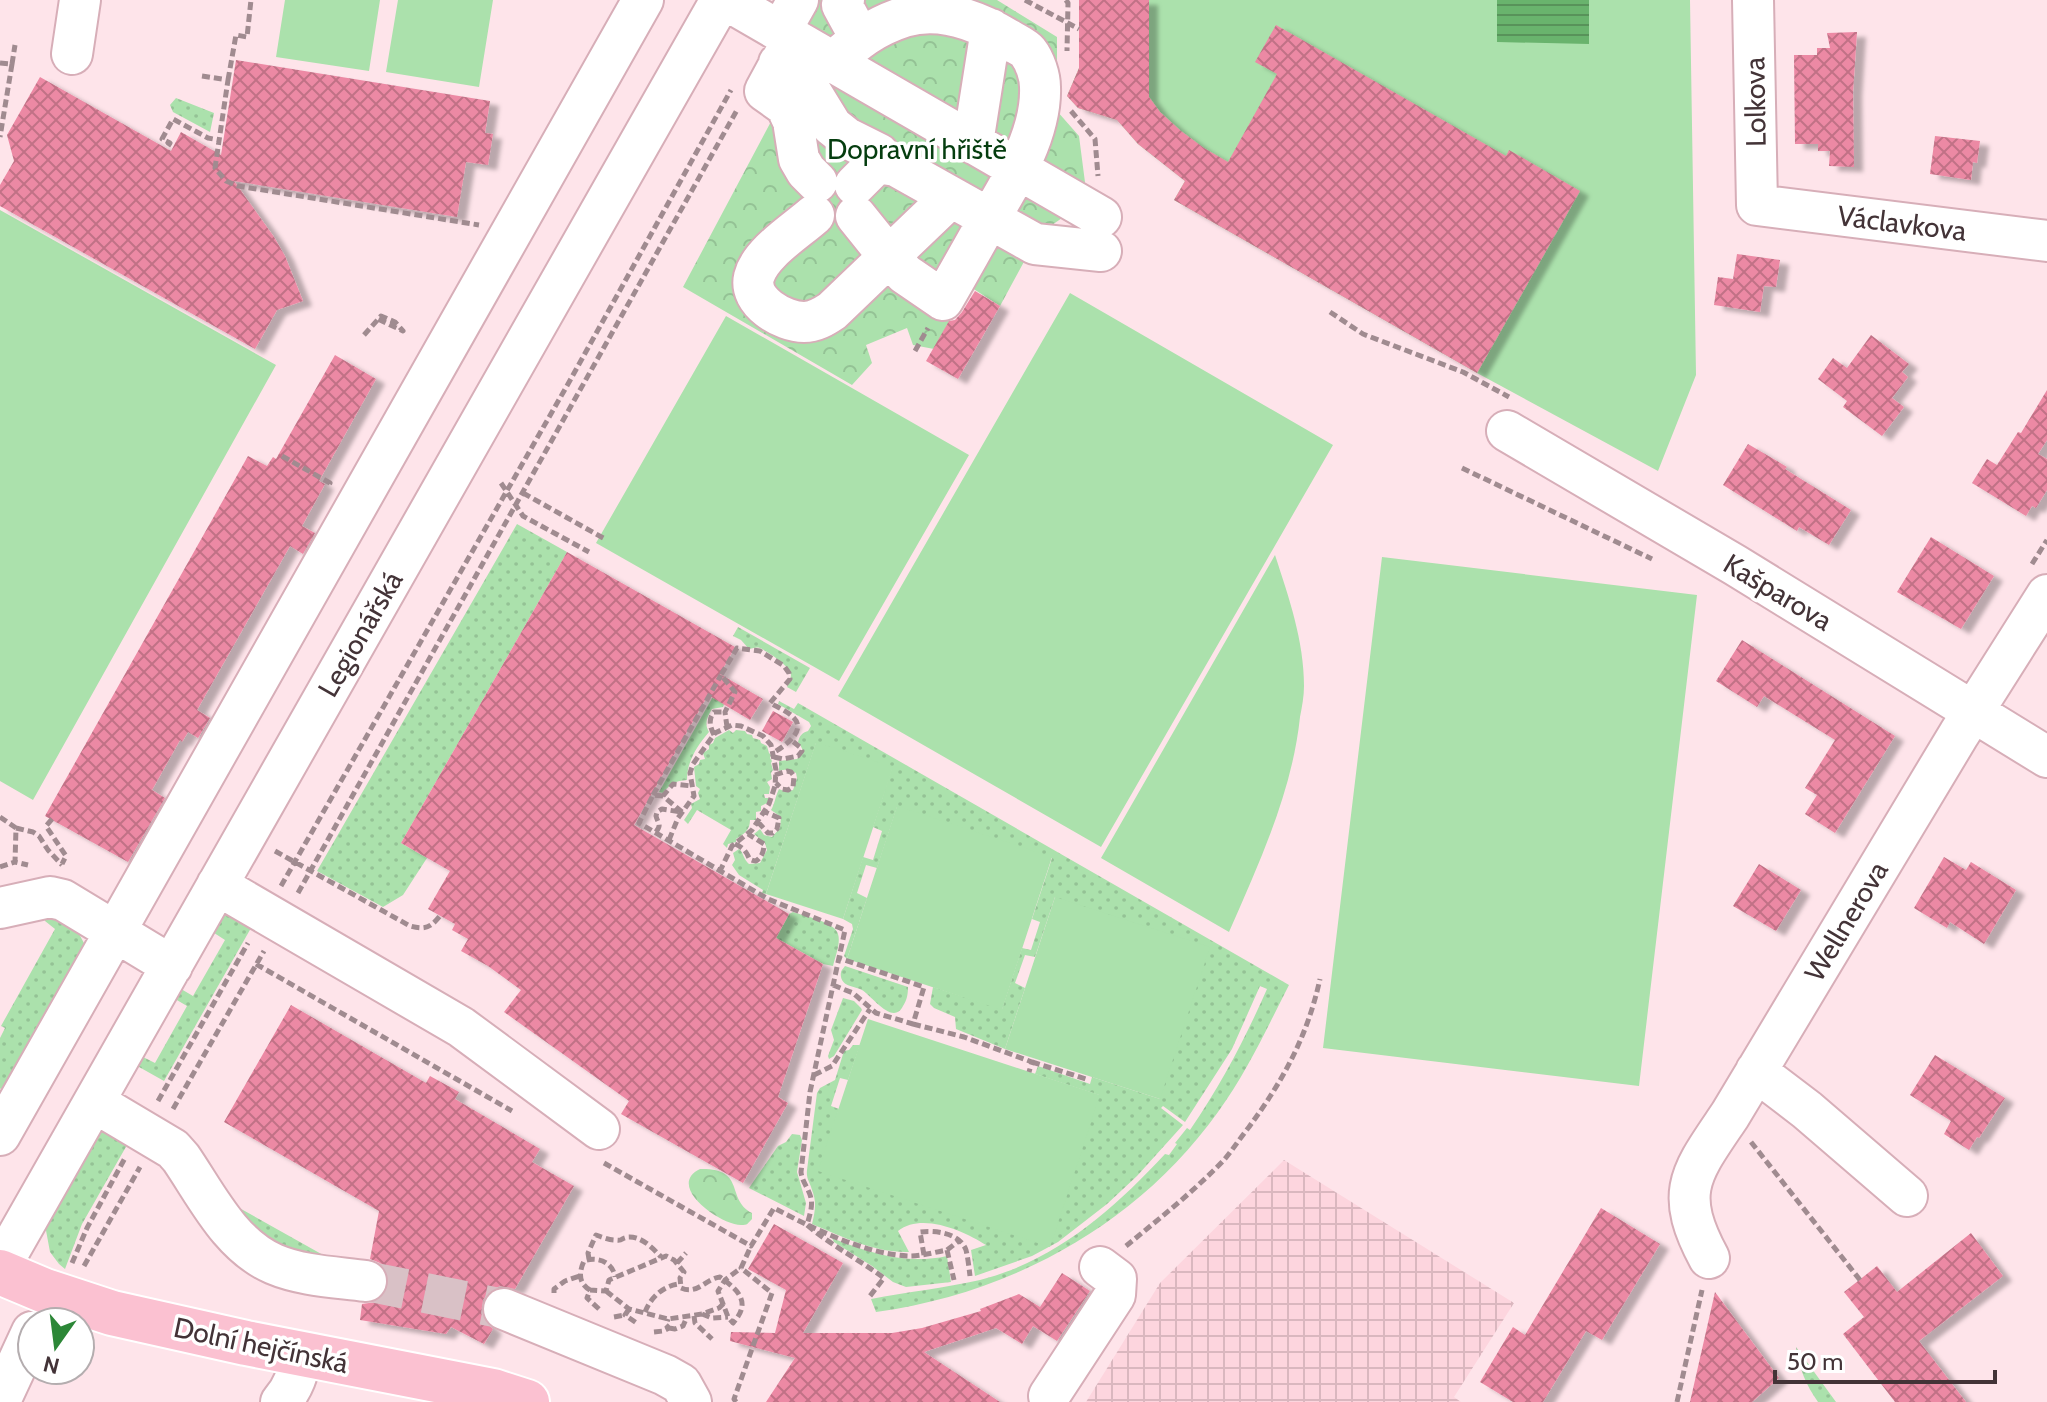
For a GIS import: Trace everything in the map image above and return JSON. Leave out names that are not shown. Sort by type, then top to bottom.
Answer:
[{"type":"main road","name":"Dolní hejčínská","points":[[0,1270],[50,1295],[112,1313],[246,1343],[493,1391],[527,1402]]},
{"type":"street","points":[[72,54],[80,0]]},
{"type":"street","points":[[0,1135],[643,0]]},
{"type":"street","points":[[723,0],[788,33],[846,50],[907,105],[1017,168],[1101,234]]},
{"type":"street","name":"Legionářská","points":[[0,1270],[723,0]]},
{"type":"street","points":[[844,0],[846,50]]},
{"type":"street","name":"Lolkova","points":[[1753,0],[1757,205]]},
{"type":"street","points":[[788,33],[805,82],[832,126],[847,138],[850,186],[889,257],[938,308],[990,219],[1036,125],[1040,87],[1038,72],[1028,51],[991,29],[938,7],[907,16],[846,50]]},
{"type":"street","points":[[973,143],[991,29]]},
{"type":"street","points":[[788,33],[765,91],[786,106],[793,121],[799,159],[806,171],[850,186],[896,166],[1035,244],[1101,234]]},
{"type":"street","points":[[907,105],[850,186],[769,254],[757,269],[752,281],[757,295],[765,307],[790,321],[818,320],[845,301],[950,198]]},
{"type":"street","name":"Václavkova","points":[[1757,205],[2047,241]]},
{"type":"street","points":[[431,374],[489,408]]},
{"type":"street","name":"Kašparova","points":[[1507,431],[1735,565],[2047,757]]},
{"type":"street","name":"Wellnerova","points":[[1709,1258],[1692,1223],[1689,1196],[1695,1170],[1972,712],[2047,595]]},
{"type":"street","points":[[217,885],[461,1027],[599,1129]]},
{"type":"street","points":[[0,908],[50,897],[63,900],[172,966]]},
{"type":"street","points":[[1756,1071],[1807,1110],[1907,1196]]},
{"type":"street","points":[[94,1102],[173,1149],[227,1227],[260,1257],[294,1270],[366,1281]]},
{"type":"street","points":[[1049,1396],[1115,1295],[1116,1279],[1100,1267]]},
{"type":"street","points":[[504,1309],[665,1375],[681,1384],[691,1402]]},
{"type":"street","points":[[281,1402],[297,1379],[302,1354]]},
{"type":"street","points":[[0,1401],[16,1366]]},
{"type":"path","points":[[251,0],[247,37],[236,35],[215,168],[226,181],[238,186],[470,223],[511,233]]},
{"type":"path","points":[[1025,0],[1079,29]]},
{"type":"path","points":[[1066,0],[1067,59]]},
{"type":"path","points":[[0,135],[15,45]]},
{"type":"path","points":[[0,63],[12,64]]},
{"type":"path","points":[[202,76],[228,80]]},
{"type":"path","points":[[280,888],[507,492],[734,85]]},
{"type":"path","points":[[295,898],[741,102]]},
{"type":"path","points":[[1065,103],[1095,139],[1101,234]]},
{"type":"path","points":[[168,146],[170,143],[162,139],[173,119],[208,138],[219,140]]},
{"type":"path","points":[[915,351],[938,308]]},
{"type":"path","points":[[364,335],[378,319]]},
{"type":"path","points":[[282,456],[319,477]]},
{"type":"path","points":[[1462,468],[1653,560]]},
{"type":"path","points":[[501,483],[523,516],[589,552]]},
{"type":"path","points":[[523,493],[605,539]]},
{"type":"path","points":[[774,755],[797,730],[796,719],[770,703],[790,679],[789,673],[784,666],[760,651],[737,648],[639,823],[768,899],[845,930],[814,1075],[801,1172],[811,1197],[807,1225]]},
{"type":"path","points":[[721,675],[735,692],[725,712],[727,727]]},
{"type":"path","points":[[714,735],[710,726],[711,716],[714,712],[725,712]]},
{"type":"path","points":[[669,840],[682,812],[694,796],[690,773],[693,764],[714,735],[727,727],[741,726],[763,736],[771,745],[774,755],[775,779],[769,804],[748,834],[732,846],[720,871]]},
{"type":"path","points":[[774,755],[783,759],[798,756],[801,748],[791,740]]},
{"type":"path","points":[[663,796],[673,784],[692,786]]},
{"type":"path","points":[[653,795],[663,796],[682,812]]},
{"type":"path","points":[[656,832],[660,821],[657,812],[662,809],[682,812]]},
{"type":"path","points":[[758,822],[768,833],[777,829],[779,818],[765,812]]},
{"type":"path","points":[[0,817],[16,828],[39,836],[61,865]]},
{"type":"path","points":[[52,819],[46,826],[66,856],[61,865]]},
{"type":"path","points":[[15,862],[16,828]]},
{"type":"path","points":[[735,844],[745,850],[751,860],[759,859],[764,844],[748,834]]},
{"type":"path","points":[[246,835],[410,926],[431,927],[440,916]]},
{"type":"path","points":[[0,867],[15,862],[32,866]]},
{"type":"path","points":[[49,866],[61,865]]},
{"type":"path","points":[[155,1105],[253,936]]},
{"type":"path","points":[[170,1114],[268,943]]},
{"type":"path","points":[[839,958],[924,987],[913,1024]]},
{"type":"path","points":[[1100,1267],[1171,1210],[1224,1160],[1270,1098],[1300,1045],[1320,979]]},
{"type":"path","points":[[833,985],[853,993],[876,1013],[964,1037],[1086,1079],[1087,1076]]},
{"type":"path","points":[[814,1075],[832,1066],[870,1009]]},
{"type":"path","points":[[1029,1072],[1032,1062]]},
{"type":"path","points":[[1730,1115],[1860,1280]]},
{"type":"path","points":[[50,1295],[127,1154]]},
{"type":"path","points":[[83,1269],[143,1161]]},
{"type":"path","points":[[795,1219],[880,1251],[904,1256],[947,1250],[960,1240]]},
{"type":"path","points":[[807,1225],[829,1244],[884,1278],[870,1296]]},
{"type":"path","points":[[924,1255],[920,1232],[946,1234],[960,1240],[965,1247],[970,1276]]},
{"type":"path","points":[[589,1259],[588,1253],[596,1235],[619,1241],[630,1237],[637,1239],[661,1257]]},
{"type":"path","points":[[679,1284],[681,1288],[691,1291],[714,1278],[725,1280],[742,1300],[740,1315],[733,1323],[718,1291],[725,1280],[741,1268],[751,1246]]},
{"type":"path","points":[[947,1250],[954,1280]]},
{"type":"path","points":[[677,1263],[686,1253]]},
{"type":"path","points":[[606,1291],[609,1280],[661,1257],[670,1257],[684,1272],[679,1284]]},
{"type":"path","points":[[615,1277],[615,1272],[605,1262],[595,1258],[584,1261],[580,1276],[583,1285],[590,1290],[606,1291],[629,1309],[668,1319],[702,1314],[724,1303]]},
{"type":"path","points":[[1677,1402],[1709,1258]]},
{"type":"path","points":[[736,1402],[734,1399],[772,1293],[741,1268]]},
{"type":"path","points":[[558,1299],[554,1289],[580,1276]]},
{"type":"path","points":[[645,1312],[656,1295],[669,1285],[679,1284]]},
{"type":"path","points":[[587,1298],[590,1290]]},
{"type":"path","points":[[577,1300],[587,1298]]},
{"type":"path","points":[[587,1298],[606,1316],[625,1315],[641,1325]]},
{"type":"path","points":[[625,1315],[629,1309]]},
{"type":"path","points":[[702,1314],[712,1318],[728,1317]]},
{"type":"path","points":[[648,1330],[675,1329],[683,1326],[691,1316]]},
{"type":"path","points":[[691,1316],[712,1339]]},
{"type":"path","points":[[668,1319],[666,1325],[669,1328]]},
{"type":"shaded area","points":[[1497,0],[1589,0],[1589,44],[1497,42]]},
{"type":"shaded area","points":[[1284,1160],[1514,1303],[1454,1397],[1461,1402],[1086,1402],[1160,1283]]},
{"type":"green space","points":[[285,0],[380,0],[369,71],[276,57]]},
{"type":"green space","points":[[398,0],[493,0],[479,87],[386,72]]},
{"type":"green space","name":"Dopravní hřiště","points":[[806,0],[997,0],[1057,37],[1057,111],[1079,136],[1086,190],[1075,209],[1039,234],[1000,306],[969,286],[934,349],[913,345],[907,328],[866,345],[872,363],[852,385],[683,287],[775,114]]},
{"type":"green space","points":[[1079,0],[1690,0],[1696,375],[1658,471],[1477,373],[1174,200],[1185,181],[1138,144],[1117,120],[1078,108],[1067,96],[1079,68]]},
{"type":"green space","points":[[176,98],[214,113],[210,132],[173,112],[170,105]]},
{"type":"green space","points":[[0,210],[276,365],[33,800],[0,781]]},
{"type":"green space","points":[[1070,293],[1333,445],[1101,847],[838,696]]},
{"type":"green space","points":[[726,316],[969,455],[839,681],[596,543]]},
{"type":"green space","points":[[517,524],[567,552],[401,843],[427,858],[403,895],[383,907],[317,871]]},
{"type":"green space","points":[[1275,555],[1299,636],[1303,698],[1296,745],[1282,800],[1263,854],[1229,932],[1101,858]]},
{"type":"green space","points":[[1382,557],[1697,595],[1639,1086],[1323,1048]]},
{"type":"green space","points":[[738,627],[810,668],[796,692],[787,687],[791,675],[783,664],[760,648],[749,649],[733,636]]},
{"type":"green space","points":[[723,679],[728,693],[723,707],[712,709],[709,715],[706,723],[709,732],[694,754],[687,780],[674,783],[663,793],[659,792]]},
{"type":"green space","points":[[779,701],[794,709],[798,703],[1289,985],[1256,1050],[1218,1112],[1186,1152],[1150,1188],[1110,1220],[1068,1247],[1023,1270],[975,1289],[926,1303],[876,1312],[871,1299],[980,1280],[1033,1260],[1081,1231],[1125,1195],[1165,1154],[1169,1155],[1187,1128],[1190,1130],[1232,1061],[1267,989],[1260,986],[1232,1049],[1185,1122],[1163,1106],[1161,1108],[1183,1125],[1107,1204],[1058,1242],[1032,1256],[975,1276],[971,1250],[986,1245],[955,1229],[931,1223],[908,1226],[898,1231],[909,1252],[896,1252],[859,1243],[812,1224],[815,1203],[807,1173],[817,1093],[835,1080],[844,1051],[853,1045],[860,1045],[848,1080],[840,1078],[831,1106],[839,1109],[819,1171],[1099,1095],[1035,1074],[1038,1066],[1090,1084],[1092,1077],[1160,1099],[1055,897],[1035,957],[1025,955],[1015,983],[1025,988],[1005,1049],[956,1029],[955,1017],[930,1004],[933,987],[1002,1009],[1022,948],[1031,950],[1040,922],[1032,919],[1052,858],[897,807],[877,868],[866,865],[857,893],[867,898],[847,959],[844,956],[853,929],[852,924],[843,919],[863,857],[873,860],[882,831],[873,827],[892,768],[816,743],[766,894],[739,875],[732,865],[735,860],[733,853],[739,849],[749,864],[760,863],[767,850],[765,843],[754,834],[760,829],[764,835],[772,837],[780,828],[781,817],[771,810],[779,789],[786,792],[793,790],[797,778],[792,771],[779,771],[779,761],[799,757],[802,751],[798,742],[811,726],[778,704]]},
{"type":"green space","points":[[729,730],[733,733],[736,730],[745,731],[767,746],[773,770],[772,779],[767,782],[769,794],[764,794],[765,798],[769,798],[767,803],[756,812],[756,820],[750,820],[746,831],[727,848],[723,844],[731,830],[697,810],[688,824],[684,820],[692,808],[691,804],[700,799],[694,767],[705,759],[703,753],[715,738]]},
{"type":"green space","points":[[816,742],[893,767],[843,919],[766,894]]},
{"type":"green space","points":[[897,806],[1052,857],[1002,1010],[847,959]]},
{"type":"green space","points":[[1055,897],[1210,947],[1160,1099],[1005,1049]]},
{"type":"green space","points":[[793,912],[836,930],[839,942],[833,966],[823,964],[776,938]]},
{"type":"green space","points":[[227,913],[255,921],[164,1081],[132,1063],[137,1054],[155,1063],[187,1006],[170,996],[176,986],[193,996],[225,940],[208,929]]},
{"type":"green space","points":[[48,914],[78,932],[85,945],[14,1080],[0,1089],[0,1038],[5,1028],[1,1026],[55,929],[45,921]]},
{"type":"green space","points":[[845,966],[908,987],[903,1006],[899,1011],[889,1012],[862,990],[847,984],[841,975]]},
{"type":"green space","points":[[843,998],[854,1001],[862,1010],[834,1056],[829,1059],[834,1040],[831,1030]]},
{"type":"green space","points":[[868,1019],[1100,1095],[1050,1247],[818,1171]]},
{"type":"green space","points":[[106,1129],[131,1138],[82,1224],[65,1269],[50,1252],[45,1225],[100,1131]]},
{"type":"green space","points":[[792,1134],[800,1135],[802,1140],[797,1172],[806,1203],[804,1216],[749,1188],[778,1146]]},
{"type":"green space","points":[[700,1169],[724,1173],[730,1179],[739,1200],[752,1213],[748,1223],[741,1225],[721,1219],[692,1194],[689,1185],[691,1176]]},
{"type":"green space","points":[[234,1205],[332,1260],[263,1242]]},
{"type":"green space","points":[[832,1238],[888,1256],[917,1259],[947,1256],[951,1282],[906,1287],[893,1282]]},
{"type":"green space","points":[[1796,1347],[1836,1402],[1818,1402],[1804,1376]]},
{"type":"building","points":[[1079,0],[1149,0],[1149,97],[1181,131],[1228,162],[1277,74],[1255,62],[1276,25],[1506,156],[1509,150],[1580,191],[1477,373],[1174,200],[1185,181],[1138,144],[1117,120],[1078,108],[1067,96],[1079,68]]},
{"type":"building","points":[[1857,32],[1853,92],[1854,167],[1829,166],[1830,151],[1818,151],[1818,144],[1795,144],[1794,55],[1817,55],[1817,48],[1830,48],[1827,33]]},
{"type":"building","points":[[236,60],[490,101],[485,133],[493,134],[488,165],[466,162],[457,217],[234,181],[285,256],[303,301],[277,310],[255,349],[0,206],[0,185],[14,161],[7,135],[40,77],[171,151],[181,132],[221,155]]},
{"type":"building","points":[[1935,136],[1980,141],[1971,180],[1930,174]]},
{"type":"building","points":[[1737,254],[1780,260],[1776,287],[1764,286],[1760,312],[1714,305],[1718,277],[1733,279]]},
{"type":"building","points":[[975,291],[1000,306],[958,379],[926,361],[949,321],[955,320],[962,312]]},
{"type":"building","points":[[1871,335],[1909,364],[1902,372],[1908,377],[1892,398],[1904,407],[1882,436],[1843,407],[1847,401],[1818,379],[1833,358],[1847,368]]},
{"type":"building","points":[[335,355],[376,379],[319,481],[325,484],[302,526],[315,533],[303,554],[290,546],[197,710],[210,718],[198,738],[188,732],[182,742],[180,740],[152,790],[165,798],[128,862],[45,816],[248,456],[267,466],[273,457],[276,459]]},
{"type":"building","points":[[2047,390],[2047,440],[2038,454],[2047,459],[2047,490],[2036,508],[2032,506],[2026,516],[1972,483],[1987,459],[1997,465]]},
{"type":"building","points":[[1748,444],[1851,510],[1829,545],[1799,527],[1797,531],[1723,485]]},
{"type":"building","points":[[1931,537],[1994,576],[1961,629],[1897,592]]},
{"type":"building","points":[[567,552],[735,647],[720,674],[763,699],[750,720],[708,695],[634,825],[789,914],[776,938],[823,964],[778,1097],[788,1103],[743,1183],[621,1114],[629,1101],[504,1012],[521,990],[461,951],[468,939],[452,930],[455,924],[428,909],[450,871],[401,843]]},
{"type":"building","points":[[1742,640],[1895,736],[1835,833],[1805,814],[1817,795],[1805,788],[1835,740],[1764,696],[1757,707],[1716,681]]},
{"type":"building","points":[[773,711],[793,722],[782,742],[762,731]]},
{"type":"building","points":[[1944,857],[1966,870],[1971,862],[2016,890],[1984,944],[1950,922],[1947,928],[1914,908]]},
{"type":"building","points":[[1759,864],[1801,890],[1776,931],[1733,906]]},
{"type":"building","points":[[291,1005],[426,1083],[430,1076],[459,1092],[455,1099],[540,1149],[532,1162],[574,1186],[515,1289],[500,1286],[489,1291],[483,1300],[481,1313],[493,1329],[484,1344],[451,1327],[446,1334],[360,1320],[362,1304],[376,1302],[389,1285],[387,1271],[380,1263],[370,1259],[379,1211],[224,1122]]},
{"type":"building","points":[[1935,1055],[2005,1098],[1969,1150],[1944,1134],[1951,1121],[1910,1095]]},
{"type":"building","points":[[1601,1208],[1660,1244],[1602,1340],[1586,1331],[1543,1402],[1513,1402],[1480,1382],[1513,1327],[1525,1335]]},
{"type":"building","points":[[774,1224],[843,1263],[803,1333],[892,1333],[922,1328],[981,1311],[1019,1294],[1040,1307],[1062,1273],[1090,1291],[1057,1341],[1033,1326],[1022,1344],[996,1328],[924,1352],[1000,1402],[766,1402],[795,1358],[730,1341],[731,1332],[775,1333],[786,1290],[748,1269]]},
{"type":"building","points":[[1971,1233],[2003,1276],[1919,1341],[1966,1402],[1895,1402],[1843,1334],[1864,1317],[1844,1292],[1877,1266],[1897,1292]]},
{"type":"building","points":[[1715,1292],[1779,1378],[1752,1402],[1690,1402]]},
{"type":"tunnel","points":[[366,1281],[504,1309]]}]
